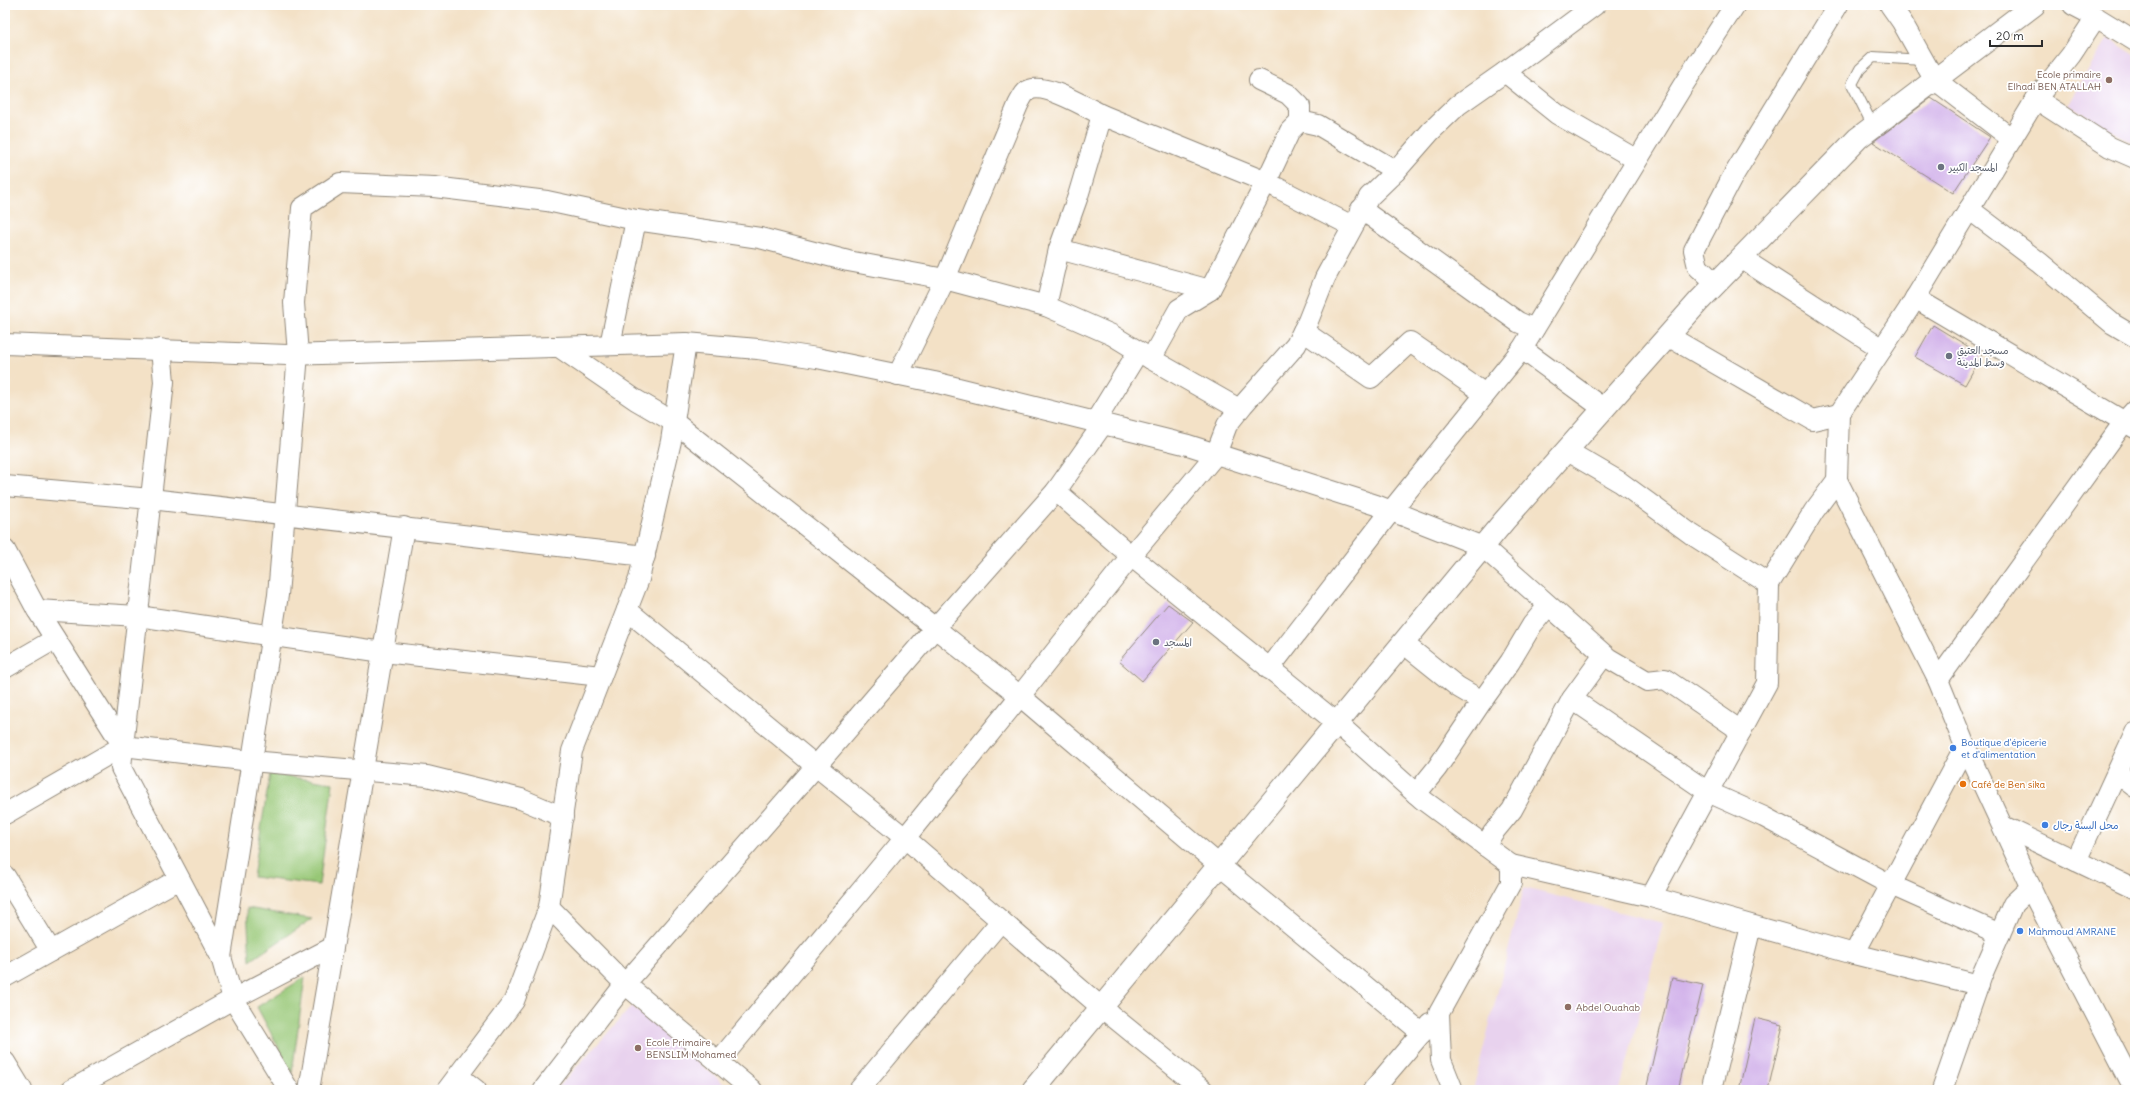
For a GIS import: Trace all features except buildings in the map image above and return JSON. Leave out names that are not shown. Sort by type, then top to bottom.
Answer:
[{"type":"main road","points":[[1033,1090],[1483,547],[1668,336],[1716,284],[1858,138],[1934,79],[2034,5]]},
{"type":"street","points":[[718,1062],[905,838],[1131,556],[1216,454],[1228,425],[1239,409],[1296,345],[1325,278],[1369,197],[1396,171],[1431,131],[1458,105],[1595,5]]},
{"type":"street","points":[[1269,669],[1391,511],[1522,349],[1682,87],[1735,5]]},
{"type":"street","points":[[1716,284],[1698,267],[1694,250],[1733,176],[1838,5]]},
{"type":"street","points":[[1890,5],[1902,22],[1934,79],[2012,139]]},
{"type":"street","points":[[2073,5],[2135,41]]},
{"type":"street","points":[[2096,17],[2071,55],[2036,99],[1915,298],[1839,414],[1837,480],[1938,680],[1965,746],[2031,887],[2135,1090]]},
{"type":"street","points":[[1505,72],[1557,114],[1637,160]]},
{"type":"street","points":[[543,1090],[625,984],[1056,490],[1144,356],[1179,309],[1210,290],[1266,182],[1290,131],[1300,121],[1300,106],[1288,94],[1260,80]]},
{"type":"street","points":[[898,374],[945,279],[1018,105],[1026,91],[1037,87],[1058,93],[1102,115],[1357,218],[1518,322],[1534,330]]},
{"type":"street","points":[[2036,99],[2110,147],[2135,158]]},
{"type":"street","points":[[1046,306],[1058,249],[1078,196],[1102,115]]},
{"type":"street","points":[[1300,121],[1318,125],[1396,171]]},
{"type":"street","points":[[221,957],[278,595],[298,354],[294,303],[302,208],[340,182],[434,187],[539,200],[636,220],[760,238],[848,261],[945,279],[1046,306],[1112,335],[1144,356],[1239,409]]},
{"type":"street","points":[[1969,208],[2039,262],[2113,324],[2135,337]]},
{"type":"street","points":[[610,345],[636,220]]},
{"type":"street","points":[[1058,249],[1210,290]]},
{"type":"street","points":[[1741,258],[1882,349]]},
{"type":"street","points":[[1915,298],[2132,420],[1938,680]]},
{"type":"street","points":[[1303,331],[1371,378],[1410,342],[1485,394]]},
{"type":"street","points":[[1668,336],[1813,420],[1839,414]]},
{"type":"street","points":[[476,1090],[453,1083],[514,1001],[549,907],[572,751],[639,579],[674,422],[686,343]]},
{"type":"street","points":[[5,344],[298,354],[686,343],[758,349],[817,358],[898,374],[1188,445],[1391,511],[1483,547],[1604,655],[1647,681],[1665,680],[1741,732]]},
{"type":"street","points":[[559,347],[636,400],[674,422],[935,628],[1020,696],[1219,865],[1422,1032]]},
{"type":"street","points":[[161,349],[164,382],[121,768],[221,957],[233,999],[289,1090]]},
{"type":"street","points":[[1522,349],[1604,408]]},
{"type":"street","points":[[1567,451],[1620,482],[1691,534],[1769,584]]},
{"type":"street","points":[[1651,897],[1767,683],[1769,584],[1814,511],[1837,480]]},
{"type":"street","points":[[5,486],[151,499],[284,515],[404,527],[644,556]]},
{"type":"street","points":[[1056,490],[1131,556],[1337,723],[1416,794],[1511,865],[1651,897],[1854,954],[1979,984]]},
{"type":"street","points":[[309,1090],[404,527]]},
{"type":"street","points":[[5,550],[37,610],[123,746]]},
{"type":"street","points":[[1416,794],[1437,768],[1510,662],[1532,625],[1548,606]]},
{"type":"street","points":[[37,610],[138,616],[383,652],[601,676]]},
{"type":"street","points":[[627,610],[905,838],[1101,1007],[1199,1089]]},
{"type":"street","points":[[5,668],[55,638]]},
{"type":"street","points":[[1403,643],[1458,687],[1482,701]]},
{"type":"street","points":[[1485,846],[1493,833],[1512,810],[1572,699],[1604,655]]},
{"type":"street","points":[[1572,699],[1708,792],[1764,817],[1891,885],[2000,934]]},
{"type":"street","points":[[2076,861],[2135,733]]},
{"type":"street","points":[[5,814],[123,746],[252,761],[427,776],[521,799],[563,817]]},
{"type":"street","points":[[1854,954],[1965,746]]},
{"type":"street","points":[[2117,773],[2135,787]]},
{"type":"street","points":[[2003,826],[2135,889]]},
{"type":"street","points":[[1373,1090],[1439,1013],[1511,883],[1511,865]]},
{"type":"street","points":[[5,876],[51,951]]},
{"type":"street","points":[[5,977],[179,879]]},
{"type":"street","points":[[1942,1090],[1979,984],[2012,904],[2031,887]]},
{"type":"street","points":[[549,907],[625,984],[752,1090]]},
{"type":"street","points":[[859,1090],[1001,920]]},
{"type":"street","points":[[1711,1090],[1751,926]]},
{"type":"street","points":[[71,1090],[233,999],[333,947]]},
{"type":"street","points":[[1439,1013],[1441,1060],[1453,1090]]},
{"type":"street","points":[[5,1062],[22,1090]]},
{"type":"lane","points":[[1873,126],[1852,84],[1860,69],[1873,57],[1923,60]]},
{"type":"shaded area","name":"Ecole primaire Elhadi BEN ATALLAH","points":[[2108,38],[2135,55],[2135,144],[2068,104]]},
{"type":"shaded area","name":"Abdel Ouahab","points":[[1524,888],[1663,923],[1620,1090],[1473,1090]]},
{"type":"shaded area","name":"Ecole Primaire BENSLIM Mohamed","points":[[632,1006],[731,1090],[556,1090]]},
{"type":"green space","points":[[270,774],[333,783],[319,885],[253,877]]},
{"type":"green space","points":[[247,908],[312,919],[250,961]]},
{"type":"green space","points":[[305,977],[292,1073],[257,1007]]},
{"type":"place","name":"Ecole primaire Elhadi BEN ATALLAH","points":[[2109,80]]},
{"type":"place","name":"المسجد الكبير","points":[[1941,167]]},
{"type":"place","name":"مسجد العتيق وسط المدينة","points":[[1949,356]]},
{"type":"place","name":"المسجد","points":[[1156,642]]},
{"type":"place","name":"Boutique d'épicerie et d'alimentation","points":[[1953,748]]},
{"type":"place","name":"Café de Ben sika","points":[[1963,784]]},
{"type":"place","name":"محل البسة رجال","points":[[2045,825]]},
{"type":"place","name":"Mahmoud AMRANE","points":[[2020,931]]},
{"type":"place","name":"Abdel Ouahab","points":[[1568,1007]]},
{"type":"place","name":"Ecole Primaire BENSLIM Mohamed","points":[[638,1048]]}]
